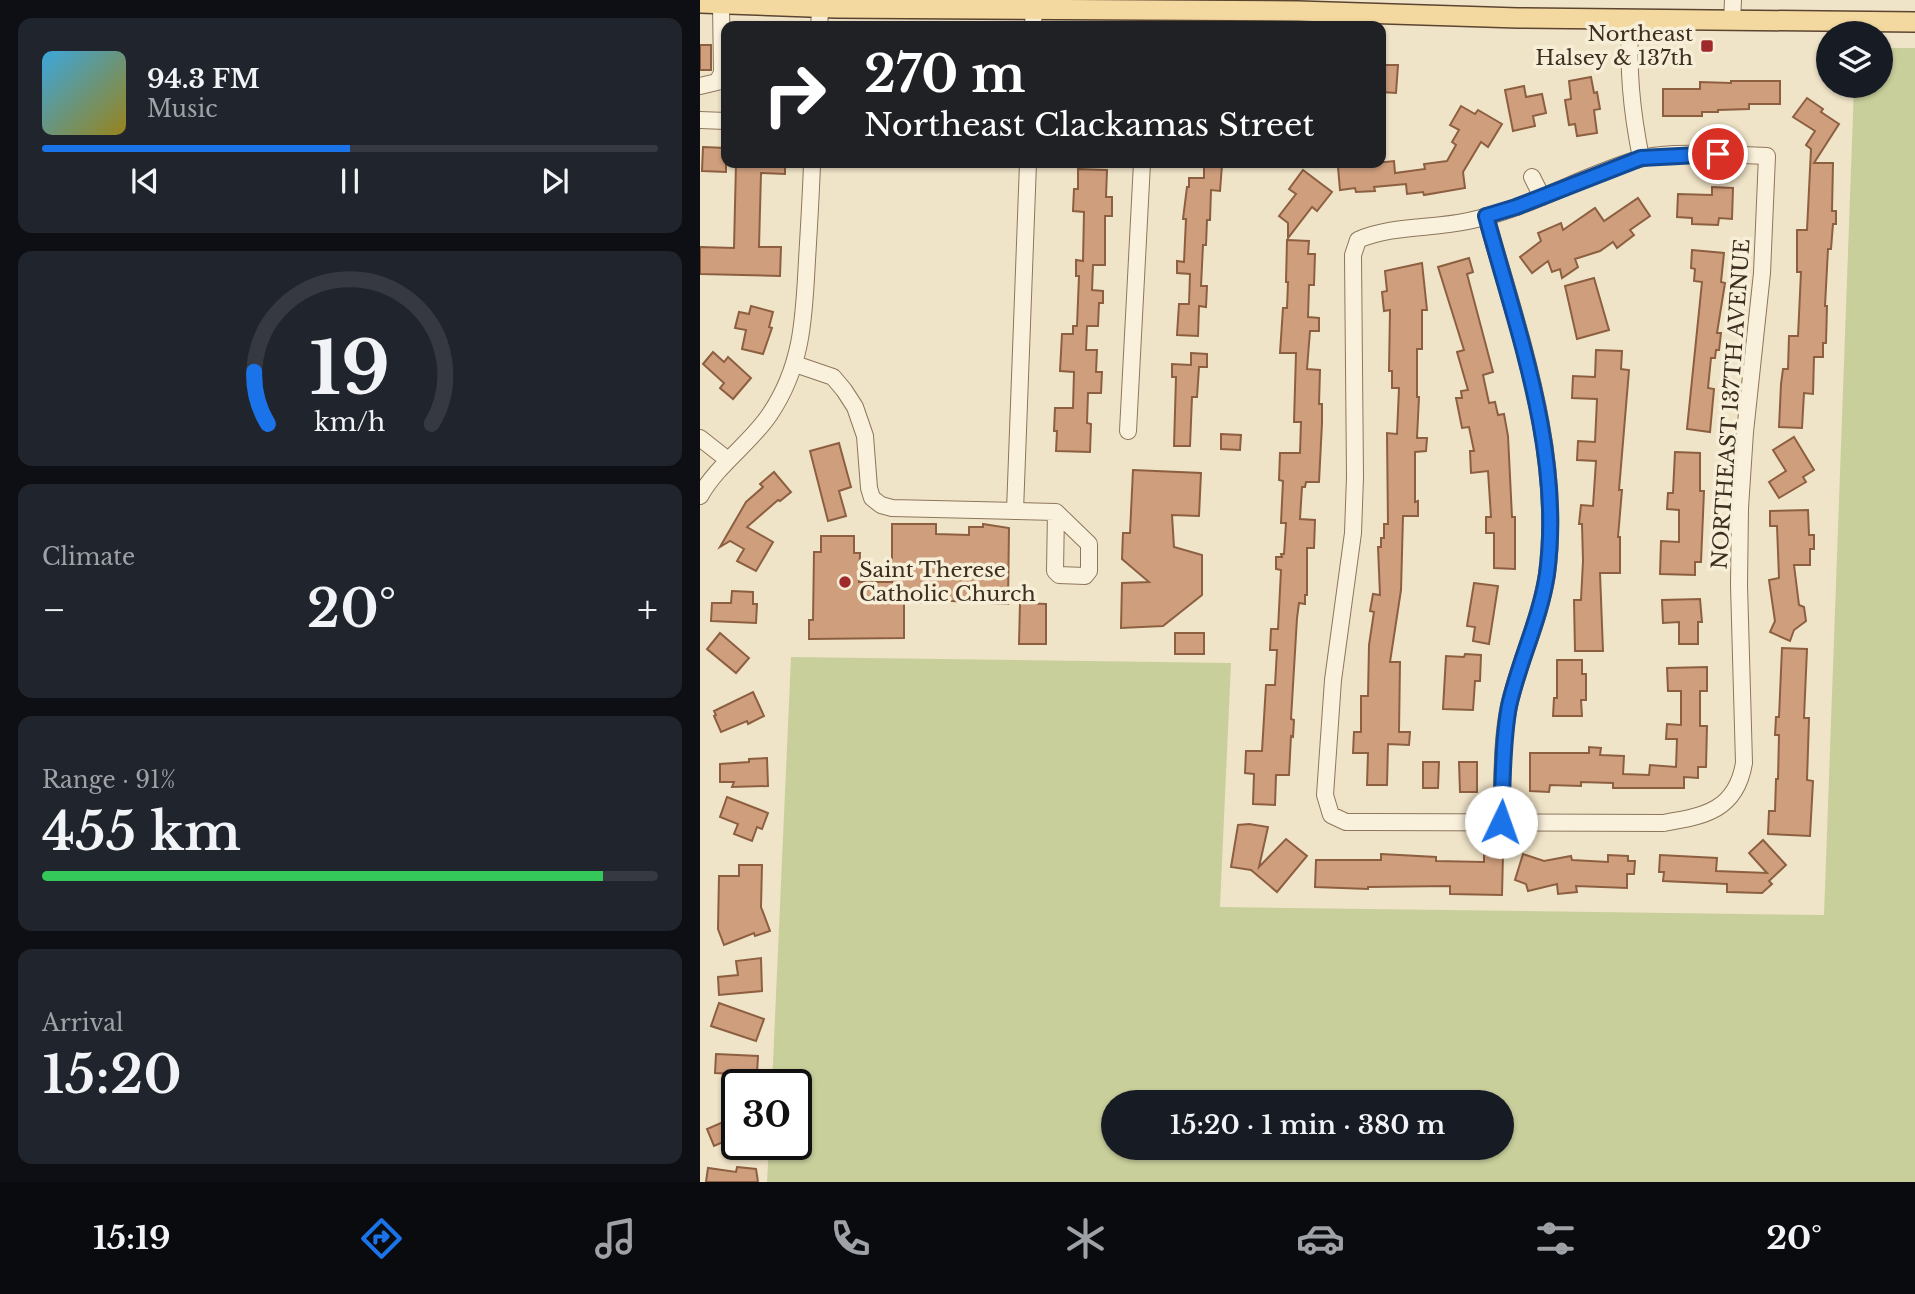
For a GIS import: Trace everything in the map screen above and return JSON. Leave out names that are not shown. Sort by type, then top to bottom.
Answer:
[{"type":"main road","points":[[700,3],[820,11],[1033,18],[1149,18],[1298,6],[1370,20],[1915,22]]},
{"type":"street","points":[[1732,20],[1733,0]]},
{"type":"street","points":[[722,4],[722,21]]},
{"type":"street","points":[[1486,216],[1535,395],[1545,448],[1548,493],[1547,573],[1540,610],[1510,704],[1506,727],[1501,822],[1346,822],[1331,815],[1325,795],[1333,680],[1353,522],[1353,255],[1358,240],[1385,231],[1468,221],[1486,216],[1641,158],[1630,98],[1630,19]]},
{"type":"street","points":[[700,86],[717,82],[721,75]]},
{"type":"street","points":[[700,120],[721,121]]},
{"type":"street","name":"NORTHEAST 137TH AVENUE","points":[[1501,822],[1662,823],[1683,820],[1725,804],[1736,790],[1744,763],[1739,585],[1741,508],[1745,432],[1762,272],[1768,156],[1718,154],[1641,158]]},
{"type":"street","points":[[700,496],[769,415],[795,364],[804,317],[812,168]]},
{"type":"street","points":[[1015,511],[1028,168]]},
{"type":"street","points":[[1128,431],[1142,168]]},
{"type":"street","points":[[1532,177],[1542,197]]},
{"type":"street","points":[[795,364],[833,377],[855,407],[865,436],[869,488],[873,498],[881,505],[892,508],[1056,512]]},
{"type":"street","points":[[700,438],[728,460]]},
{"type":"green space","points":[[1893,48],[1915,48],[1915,1182],[767,1182],[768,1160],[812,1160],[812,1069],[773,1069],[791,657],[1231,663],[1220,907],[1824,915],[1854,98],[1893,98]]},
{"type":"building","points":[[700,45],[711,45],[711,70],[700,70]]},
{"type":"building","points":[[1386,65],[1398,65],[1396,93],[1386,92]]},
{"type":"building","points":[[1591,77],[1600,109],[1594,110],[1597,133],[1577,136],[1575,124],[1569,125],[1565,100],[1571,99],[1569,81]]},
{"type":"building","points":[[1780,81],[1780,104],[1749,104],[1749,109],[1702,112],[1702,116],[1663,116],[1663,89],[1700,89],[1700,82]]},
{"type":"building","points":[[1524,86],[1526,97],[1542,94],[1546,113],[1533,116],[1535,126],[1513,131],[1505,90]]},
{"type":"building","points":[[1807,98],[1839,124],[1814,163],[1833,163],[1832,211],[1836,211],[1836,224],[1833,224],[1831,249],[1828,249],[1826,343],[1823,343],[1823,357],[1814,357],[1813,394],[1804,393],[1802,428],[1779,427],[1781,384],[1783,369],[1788,369],[1789,336],[1798,336],[1801,272],[1797,272],[1797,230],[1807,230],[1811,149],[1806,145],[1815,131],[1793,117]]},
{"type":"building","points":[[1461,106],[1475,114],[1478,110],[1502,124],[1488,147],[1481,142],[1463,172],[1465,188],[1424,195],[1423,192],[1407,194],[1406,184],[1374,187],[1375,191],[1356,192],[1355,188],[1340,190],[1338,168],[1386,168],[1386,162],[1394,161],[1395,173],[1425,169],[1424,164],[1447,161],[1456,145],[1452,142],[1459,130],[1450,125]]},
{"type":"building","points":[[703,147],[721,148],[721,168],[726,168],[726,172],[702,171]]},
{"type":"building","points":[[736,168],[785,168],[785,174],[761,173],[759,247],[781,247],[780,276],[700,274],[700,247],[734,248]]},
{"type":"building","points":[[1204,168],[1222,168],[1220,191],[1211,190],[1210,220],[1207,220],[1206,245],[1203,245],[1201,286],[1207,286],[1206,307],[1199,306],[1198,336],[1177,335],[1179,304],[1189,304],[1190,274],[1177,273],[1177,261],[1184,262],[1186,219],[1183,219],[1187,187],[1189,178],[1204,178]]},
{"type":"building","points":[[1078,169],[1107,170],[1106,197],[1112,197],[1112,216],[1105,216],[1105,265],[1093,265],[1092,290],[1103,291],[1103,303],[1099,303],[1098,326],[1087,326],[1086,350],[1097,350],[1096,372],[1102,372],[1101,393],[1088,393],[1090,452],[1056,451],[1057,431],[1054,431],[1055,408],[1073,408],[1074,372],[1060,371],[1062,334],[1073,334],[1073,326],[1077,326],[1079,276],[1076,276],[1076,260],[1083,261],[1084,212],[1073,211],[1074,189],[1078,189]]},
{"type":"building","points":[[1303,170],[1332,192],[1317,211],[1312,207],[1288,238],[1288,223],[1279,216],[1296,194],[1289,189]]},
{"type":"building","points":[[1712,187],[1733,188],[1732,219],[1719,218],[1718,225],[1692,224],[1692,218],[1677,217],[1678,194],[1712,195]]},
{"type":"building","points":[[1638,198],[1650,216],[1630,230],[1634,235],[1617,248],[1613,242],[1600,251],[1575,259],[1578,267],[1562,278],[1560,269],[1552,272],[1548,261],[1532,273],[1520,257],[1541,241],[1538,233],[1561,223],[1563,230],[1595,208],[1604,221]]},
{"type":"building","points":[[1287,240],[1309,241],[1308,254],[1315,254],[1314,285],[1309,285],[1308,317],[1319,318],[1319,331],[1310,331],[1307,369],[1320,370],[1319,404],[1322,404],[1322,423],[1319,482],[1306,482],[1305,487],[1302,487],[1300,519],[1315,520],[1314,548],[1307,548],[1307,595],[1305,604],[1299,603],[1297,618],[1291,719],[1294,720],[1289,775],[1276,775],[1275,805],[1253,804],[1254,774],[1245,773],[1246,751],[1262,751],[1266,685],[1275,685],[1277,650],[1270,650],[1271,629],[1278,629],[1281,570],[1276,569],[1276,557],[1282,557],[1281,554],[1284,554],[1286,523],[1281,523],[1283,481],[1279,480],[1280,453],[1300,453],[1301,422],[1294,422],[1296,353],[1280,353],[1283,308],[1287,308]]},
{"type":"building","points":[[1692,250],[1724,253],[1721,282],[1725,283],[1717,333],[1721,333],[1719,350],[1716,350],[1715,358],[1711,358],[1708,388],[1714,389],[1710,432],[1687,429],[1702,282],[1694,281],[1695,269],[1691,268]]},
{"type":"building","points":[[1469,258],[1473,272],[1467,274],[1493,372],[1483,375],[1489,403],[1495,402],[1498,415],[1504,414],[1508,436],[1512,517],[1515,517],[1515,569],[1494,568],[1494,533],[1486,533],[1486,517],[1491,517],[1488,471],[1471,473],[1470,451],[1474,451],[1469,427],[1462,428],[1456,398],[1462,398],[1461,391],[1468,390],[1457,352],[1464,350],[1438,267]]},
{"type":"building","points":[[1422,263],[1427,310],[1422,310],[1422,349],[1417,349],[1417,438],[1427,438],[1426,451],[1415,452],[1415,502],[1418,501],[1418,516],[1403,516],[1401,590],[1390,662],[1400,662],[1399,732],[1410,732],[1409,745],[1388,744],[1387,785],[1367,785],[1368,753],[1353,753],[1354,732],[1361,732],[1361,696],[1368,696],[1369,645],[1374,612],[1370,611],[1373,594],[1380,595],[1378,547],[1381,547],[1381,538],[1384,538],[1384,524],[1388,524],[1387,433],[1397,434],[1399,388],[1392,388],[1392,371],[1389,371],[1390,310],[1384,311],[1382,292],[1387,291],[1385,271]]},
{"type":"building","points":[[1594,278],[1609,330],[1577,339],[1565,286]]},
{"type":"building","points":[[751,306],[773,312],[769,327],[772,328],[763,354],[742,349],[746,330],[735,328],[739,312],[749,314]]},
{"type":"building","points":[[1596,350],[1622,351],[1621,369],[1629,370],[1619,490],[1622,490],[1618,537],[1620,573],[1600,573],[1603,651],[1575,651],[1574,600],[1581,600],[1583,561],[1582,524],[1579,524],[1581,505],[1593,506],[1596,461],[1577,460],[1578,441],[1595,442],[1597,399],[1572,398],[1573,376],[1595,377]]},
{"type":"building","points":[[713,352],[724,362],[728,357],[751,378],[733,399],[720,388],[724,383],[703,364]]},
{"type":"building","points":[[1191,353],[1207,354],[1207,367],[1199,367],[1197,397],[1192,397],[1190,446],[1174,446],[1176,377],[1172,377],[1172,364],[1191,365]]},
{"type":"building","points":[[1221,434],[1241,435],[1240,450],[1221,449]]},
{"type":"building","points":[[1794,437],[1814,470],[1803,477],[1806,482],[1779,498],[1769,482],[1786,471],[1773,450]]},
{"type":"building","points":[[839,443],[851,487],[839,491],[846,516],[828,521],[810,451]]},
{"type":"building","points":[[1675,452],[1700,453],[1700,491],[1704,491],[1701,562],[1695,562],[1695,575],[1660,574],[1661,541],[1679,542],[1679,510],[1667,509],[1668,493],[1673,493]]},
{"type":"building","points":[[1133,470],[1201,473],[1199,516],[1172,515],[1174,547],[1202,555],[1202,595],[1163,626],[1121,628],[1122,583],[1149,582],[1122,559],[1123,533],[1130,533]]},
{"type":"building","points":[[774,472],[791,492],[747,527],[773,542],[756,571],[737,561],[744,549],[730,541],[720,547],[746,502],[763,487],[760,484]]},
{"type":"building","points":[[1808,510],[1809,535],[1814,535],[1814,549],[1810,549],[1810,565],[1794,565],[1799,605],[1804,607],[1806,621],[1794,630],[1790,641],[1770,632],[1775,621],[1769,580],[1779,578],[1777,526],[1770,526],[1770,511]]},
{"type":"building","name":"Saint Therese Catholic Church","points":[[892,524],[936,524],[936,534],[969,535],[969,527],[983,527],[983,524],[1009,528],[1008,604],[932,600],[931,603],[904,602],[904,638],[809,639],[809,620],[813,620],[814,552],[821,552],[821,536],[854,536],[854,553],[860,553],[859,582],[892,582]]},
{"type":"building","points":[[1474,583],[1498,586],[1489,644],[1473,641],[1475,627],[1467,626]]},
{"type":"building","points":[[732,591],[753,592],[753,604],[757,604],[756,623],[711,621],[712,603],[731,603]]},
{"type":"building","points":[[1700,599],[1702,622],[1698,622],[1698,644],[1679,644],[1679,622],[1663,623],[1662,600]]},
{"type":"building","points":[[1020,603],[1046,604],[1046,644],[1019,644]]},
{"type":"building","points":[[720,633],[749,658],[736,673],[707,649]]},
{"type":"building","points":[[1175,633],[1204,633],[1204,654],[1175,654]]},
{"type":"building","points":[[1782,648],[1807,649],[1804,718],[1809,718],[1807,780],[1813,781],[1810,836],[1768,834],[1769,811],[1775,811],[1778,779],[1779,735],[1775,735],[1776,717],[1779,717]]},
{"type":"building","points":[[1465,654],[1481,655],[1480,681],[1475,681],[1473,710],[1443,709],[1446,656],[1464,657]]},
{"type":"building","points":[[1557,660],[1582,660],[1582,674],[1586,674],[1586,700],[1581,700],[1582,716],[1553,716],[1554,698],[1557,698]]},
{"type":"building","points":[[1707,667],[1707,691],[1700,691],[1700,726],[1707,726],[1706,767],[1698,767],[1698,778],[1684,777],[1684,788],[1613,788],[1613,783],[1581,782],[1581,786],[1550,785],[1549,792],[1530,791],[1530,753],[1589,753],[1589,747],[1601,748],[1600,755],[1624,756],[1623,774],[1649,775],[1650,765],[1676,767],[1677,739],[1666,739],[1667,724],[1681,725],[1681,691],[1668,691],[1667,668]]},
{"type":"building","points":[[753,692],[764,716],[721,732],[714,711]]},
{"type":"building","points":[[767,758],[768,786],[732,787],[734,782],[720,782],[720,764]]},
{"type":"building","points":[[1423,762],[1439,762],[1438,788],[1423,788]]},
{"type":"building","points":[[1459,762],[1477,762],[1477,792],[1460,792]]},
{"type":"building","points":[[727,797],[768,813],[762,829],[757,827],[752,841],[734,834],[738,824],[720,817]]},
{"type":"building","points":[[1238,825],[1268,827],[1259,867],[1286,839],[1307,856],[1277,892],[1251,870],[1231,867]]},
{"type":"building","points":[[1763,840],[1786,865],[1769,881],[1772,884],[1762,893],[1727,892],[1727,884],[1663,881],[1664,872],[1659,872],[1660,855],[1717,858],[1716,871],[1767,873],[1749,853]]},
{"type":"building","points":[[1381,854],[1436,857],[1436,861],[1484,862],[1484,855],[1503,855],[1502,895],[1450,894],[1450,886],[1368,889],[1315,887],[1316,860],[1381,860]]},
{"type":"building","points":[[1523,854],[1544,861],[1571,856],[1572,860],[1608,862],[1608,855],[1628,856],[1628,861],[1635,861],[1634,874],[1627,874],[1627,888],[1576,886],[1577,892],[1558,894],[1557,884],[1528,891],[1526,884],[1515,880]]},
{"type":"building","points":[[739,865],[762,865],[761,907],[770,931],[755,936],[754,933],[724,945],[718,929],[719,876],[739,876]]},
{"type":"building","points":[[761,958],[762,991],[719,995],[718,977],[738,975],[736,961]]},
{"type":"building","points":[[719,1003],[764,1019],[756,1041],[711,1026]]},
{"type":"building","points":[[716,1054],[758,1056],[757,1069],[721,1069],[721,1073],[715,1073]]},
{"type":"building","points":[[721,1123],[721,1143],[714,1146],[707,1129]]},
{"type":"building","points":[[737,1167],[756,1169],[758,1182],[706,1182],[708,1168],[736,1172]]},
{"type":"place","name":"Northeast Halsey & 137th","points":[[1707,46]]},
{"type":"place","name":"Saint Therese Catholic Church","points":[[845,582]]},
{"type":"route","points":[[1501,822],[1506,727],[1510,704],[1540,610],[1547,573],[1548,493],[1545,448],[1535,395],[1486,216],[1641,158],[1718,154]]}]
